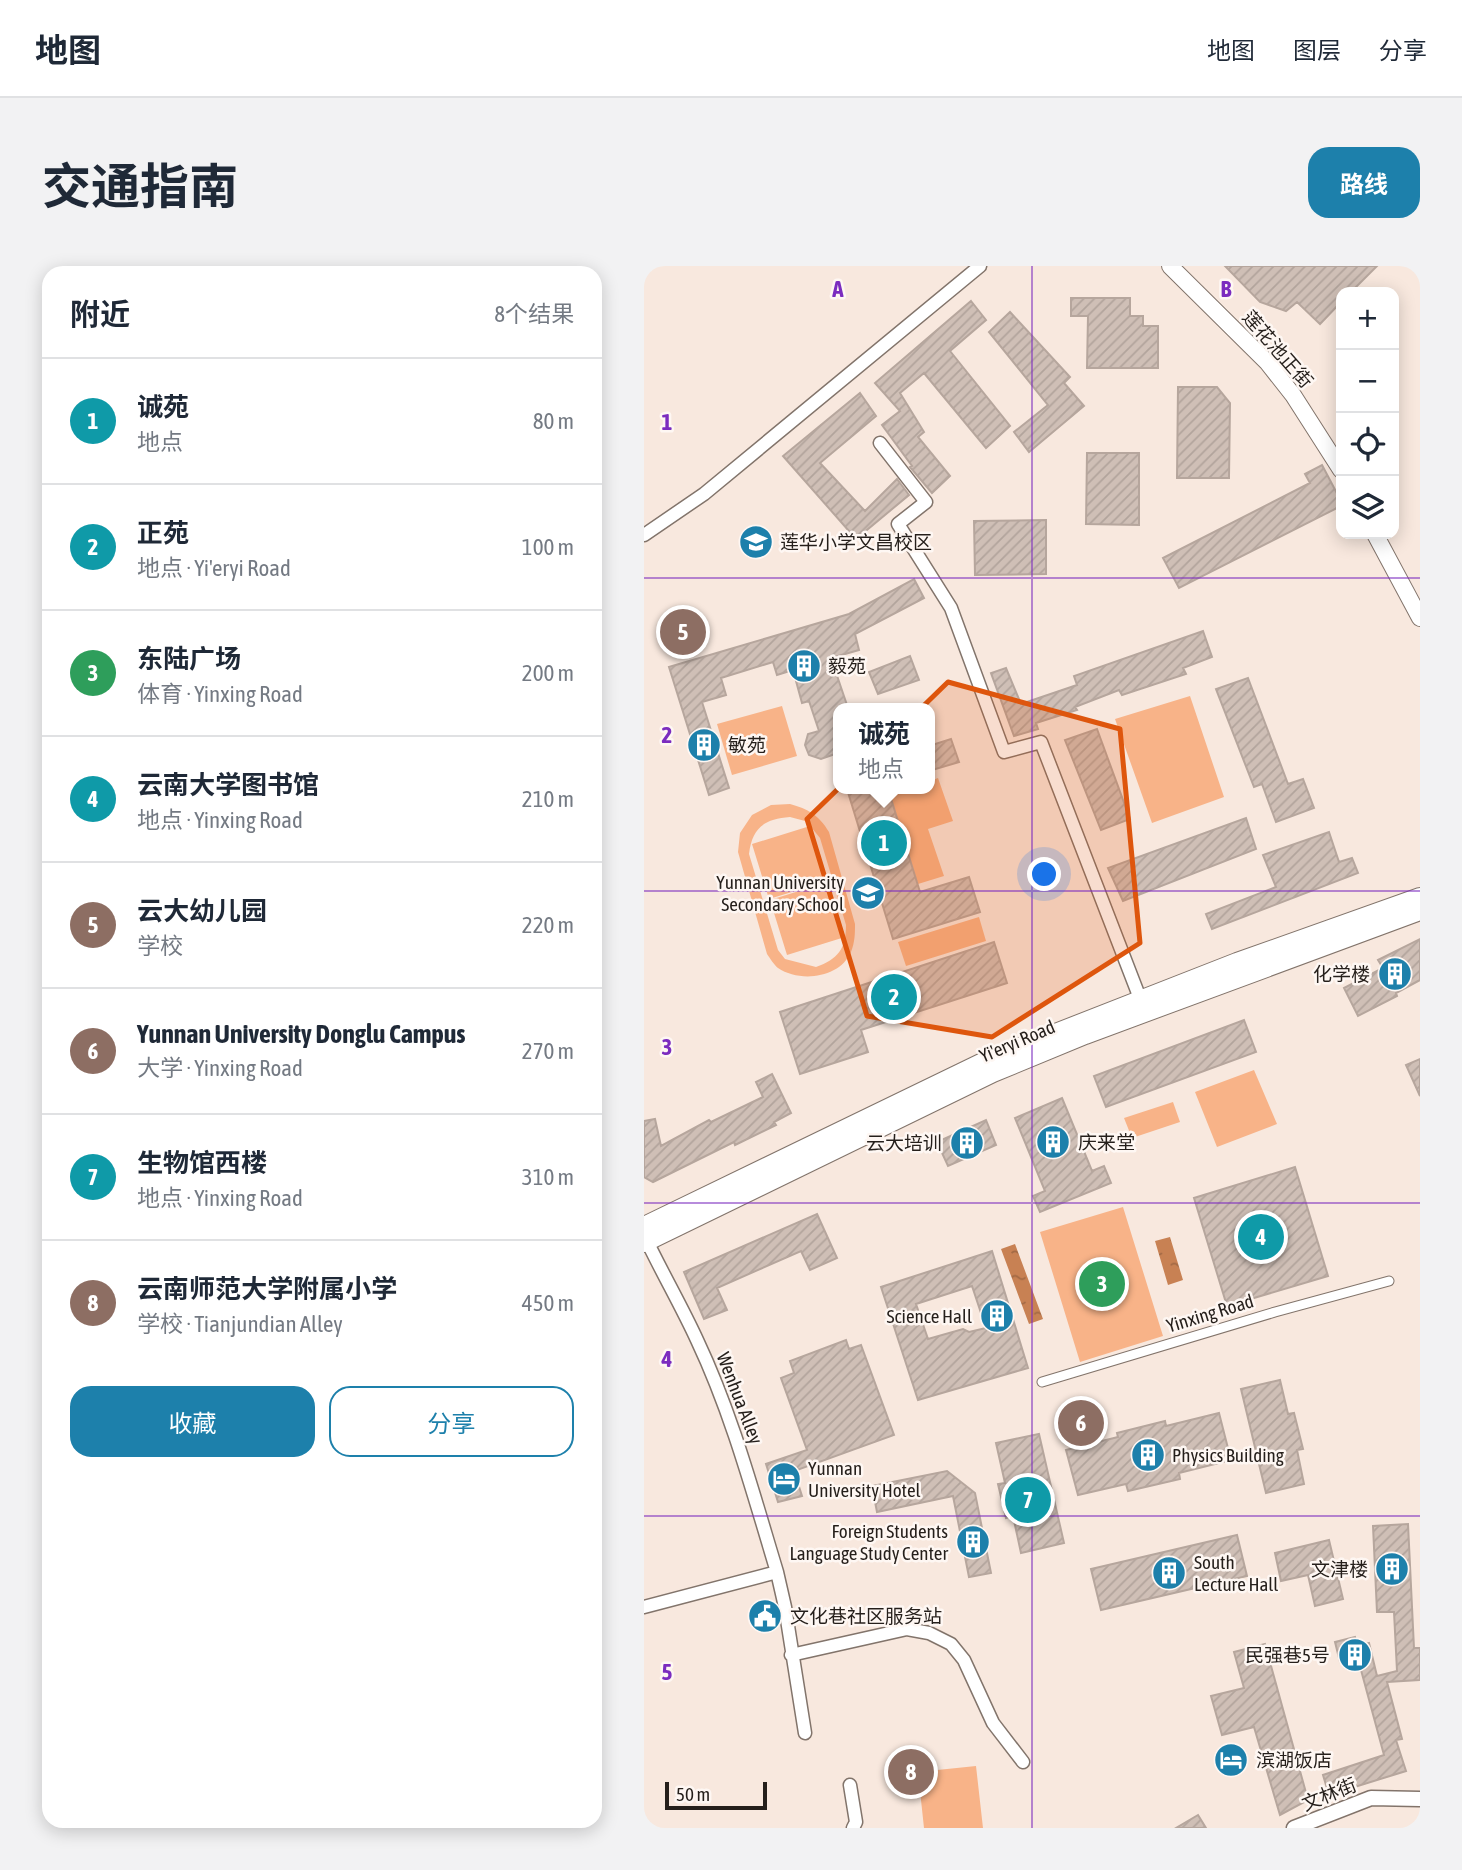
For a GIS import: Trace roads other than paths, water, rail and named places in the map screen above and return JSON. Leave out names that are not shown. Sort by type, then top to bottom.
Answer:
[{"type":"main road","name":"莲花池正街","points":[[1170,266],[1267,362],[1293,395],[1336,462]]},
{"type":"main road","points":[[1379,539],[1420,618]]},
{"type":"main road","name":"Yi'eryi Road","points":[[645,1236],[989,1059],[1237,961],[1420,897]]},
{"type":"main road","name":"Yi'eryi Road","points":[[645,1236],[993,1073],[1085,1035],[1420,911]]},
{"type":"street","points":[[644,535],[704,494],[980,266]]},
{"type":"street","points":[[880,443],[926,502],[898,524],[951,608],[1004,752],[1041,742],[1141,1001]]},
{"type":"street","name":"Wenhua Alley","points":[[645,1236],[697,1339],[737,1440],[777,1572],[805,1733]]},
{"type":"street","name":"Yinxing Road","points":[[1042,1382],[1389,1281]]},
{"type":"street","points":[[644,1607],[777,1572]]},
{"type":"street","points":[[791,1655],[907,1629],[929,1633],[951,1644],[964,1660],[993,1723],[1023,1762]]},
{"type":"street","points":[[850,1785],[856,1822],[853,1828]]},
{"type":"street","name":"文林街","points":[[1294,1828],[1371,1798],[1420,1799]]},
{"type":"street","name":"文林街","points":[[1316,1828],[1371,1805],[1420,1806]]},
{"type":"water","points":[[1170,1237],[1183,1280],[1168,1285],[1155,1241]]},
{"type":"water","points":[[1015,1244],[1043,1319],[1029,1324],[1001,1249]]},
{"type":"place","name":"莲华小学文昌校区","points":[[756,542]]},
{"type":"place","name":"云大幼儿园","points":[[683,632]]},
{"type":"place","name":"毅苑","points":[[804,666]]},
{"type":"place","name":"敏苑","points":[[704,745]]},
{"type":"place","name":"诚苑","points":[[884,843]]},
{"type":"place","name":"Yunnan University Secondary School","points":[[868,893]]},
{"type":"place","name":"化学楼","points":[[1395,974]]},
{"type":"place","name":"正苑","points":[[894,997]]},
{"type":"place","name":"庆来堂","points":[[1053,1142]]},
{"type":"place","name":"云大培训","points":[[967,1143]]},
{"type":"place","name":"云南大学图书馆","points":[[1261,1237]]},
{"type":"place","name":"东陆广场","points":[[1102,1284]]},
{"type":"place","name":"Science Hall","points":[[997,1316]]},
{"type":"place","name":"Yunnan University Donglu Campus","points":[[1081,1423]]},
{"type":"place","name":"Physics Building","points":[[1148,1455]]},
{"type":"place","name":"Yunnan University Hotel","points":[[784,1479]]},
{"type":"place","name":"生物馆西楼","points":[[1028,1500]]},
{"type":"place","name":"Foreign Students Language Study Center","points":[[973,1542]]},
{"type":"place","name":"文津楼","points":[[1392,1569]]},
{"type":"place","name":"South Lecture Hall","points":[[1169,1573]]},
{"type":"place","name":"文化巷社区服务站","points":[[765,1616]]},
{"type":"place","name":"民强巷5号","points":[[1355,1655]]},
{"type":"place","name":"滨湖饭店","points":[[1231,1760]]},
{"type":"place","name":"云南师范大学附属小学","points":[[911,1772]]}]
